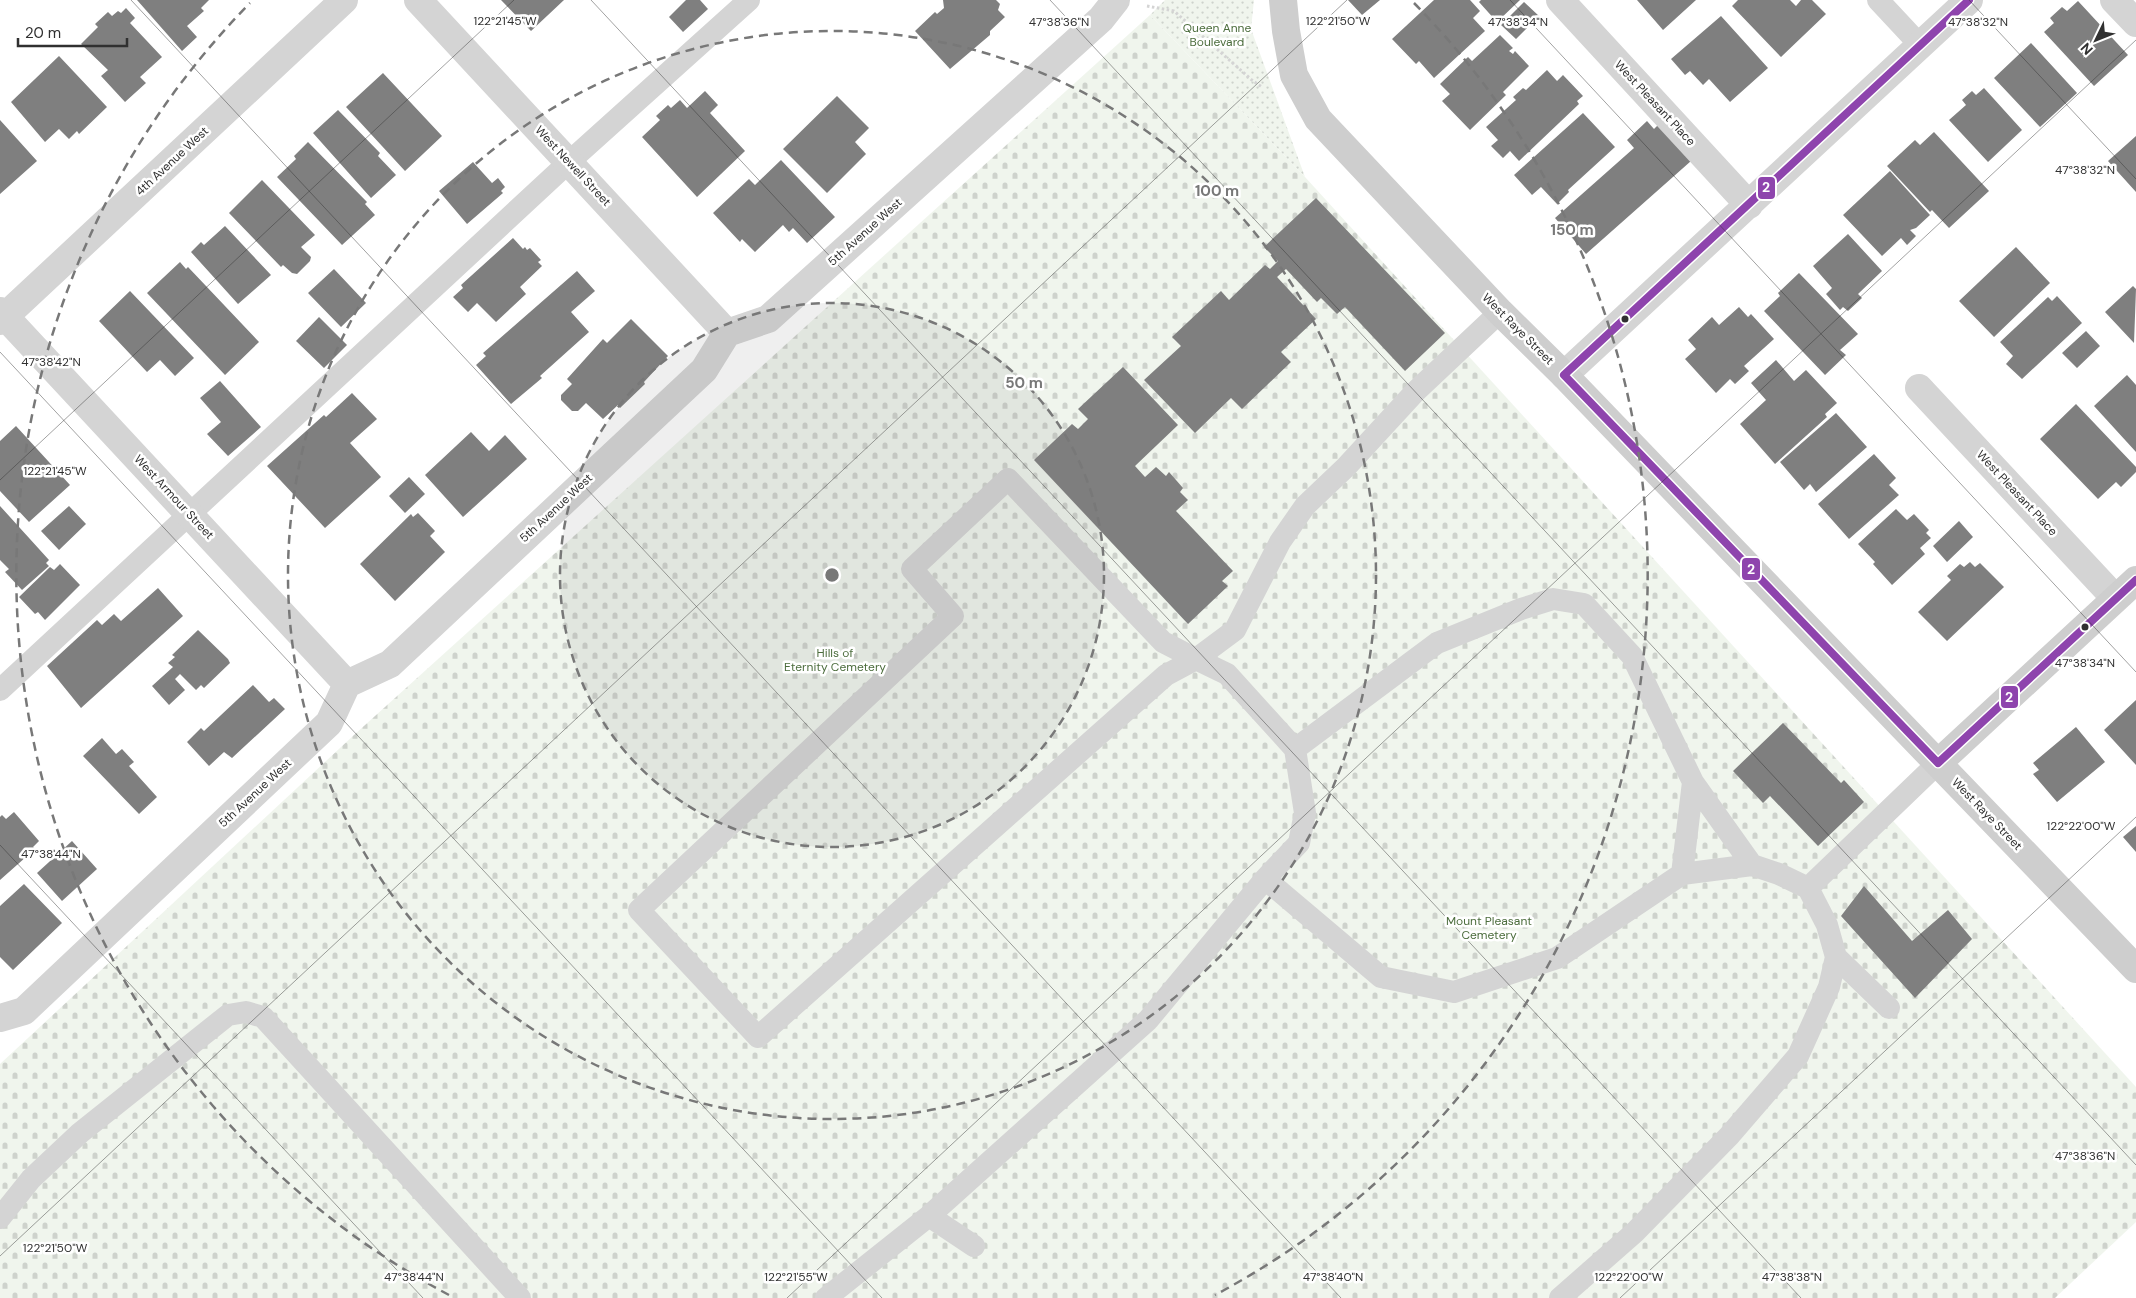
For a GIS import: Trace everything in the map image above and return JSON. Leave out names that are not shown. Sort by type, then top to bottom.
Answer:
[{"type":"street","name":"4th Avenue West","points":[[2,316],[344,0]]},
{"type":"street","name":"West Newell Street","points":[[418,0],[726,333]]},
{"type":"street","name":"West Raye Street","points":[[1283,0],[1286,31],[1294,75],[1318,119],[1500,312],[1564,375],[1938,763],[2133,958]]},
{"type":"street","name":"West Pleasant Place","points":[[1560,0],[1749,205]]},
{"type":"street","points":[[1564,375],[1969,0]]},
{"type":"street","points":[[2114,0],[2136,23]]},
{"type":"street","name":"5th Avenue West","points":[[0,1018],[24,1011],[329,723],[347,684],[390,664],[704,370],[726,333],[768,319],[1101,19],[1127,2]]},
{"type":"street","name":"West Armour Street","points":[[2,316],[191,514],[347,684]]},
{"type":"street","name":"West Pleasant Place","points":[[1920,388],[2115,598]]},
{"type":"street","points":[[1938,763],[2136,580]]},
{"type":"lane","points":[[0,690],[568,162],[749,0]]},
{"type":"lane","points":[[1878,0],[1920,45]]},
{"type":"lane","points":[[826,1298],[930,1216],[1148,1020],[1299,842],[1305,813],[1295,749],[1227,674],[1196,658],[1163,642],[1008,479],[912,568],[953,616],[639,910],[758,1037],[1166,675],[1196,658],[1235,630],[1280,542],[1305,506],[1346,467],[1415,392],[1500,312]]},
{"type":"lane","points":[[1295,749],[1437,643],[1521,609],[1553,599],[1584,604],[1632,656],[1693,782],[1752,866]]},
{"type":"lane","points":[[1808,888],[1938,763]]},
{"type":"lane","points":[[1682,874],[1693,782]]},
{"type":"lane","points":[[1265,880],[1381,977],[1454,992],[1557,958],[1682,874],[1752,866],[1779,874],[1808,888],[1827,925],[1836,957],[1829,987],[1798,1056],[1723,1143],[1634,1233],[1560,1298]]},
{"type":"lane","points":[[1836,957],[1888,1008]]},
{"type":"lane","points":[[0,1218],[31,1179],[80,1133],[228,1015],[246,1012],[263,1017],[520,1298]]},
{"type":"lane","points":[[930,1216],[974,1246]]},
{"type":"path","points":[[1127,2],[1174,11],[1253,82],[1269,91]]},
{"type":"green space","name":"Queen Anne Boulevard","points":[[1165,0],[1254,0],[1251,29],[1305,177],[1150,15]]},
{"type":"green space","name":"Mount Pleasant Cemetery","points":[[1150,15],[1305,177],[2136,1087],[2136,1222],[2055,1298],[0,1298],[0,1064],[354,735]]},
{"type":"building","points":[[137,0],[209,0],[201,8],[204,11],[187,26],[197,37],[182,51]]},
{"type":"building","points":[[501,0],[564,0],[531,31]]},
{"type":"building","points":[[686,0],[700,0],[708,9],[683,32],[669,17]]},
{"type":"building","points":[[943,0],[996,0],[1000,4],[998,10],[1005,17],[990,31],[990,35],[950,69],[915,31],[935,12],[937,14],[944,8]]},
{"type":"building","points":[[1348,0],[1380,0],[1362,15]]},
{"type":"building","points":[[1434,0],[1470,0],[1480,11],[1473,18],[1485,31],[1434,78],[1419,61],[1416,64],[1392,39]]},
{"type":"building","points":[[1481,0],[1520,0],[1497,22],[1479,2]]},
{"type":"building","points":[[1637,0],[1696,0],[1663,30]]},
{"type":"building","points":[[1738,0],[1790,0],[1796,6],[1801,0],[1812,0],[1826,14],[1781,57],[1732,6]]},
{"type":"building","points":[[2078,1],[2128,55],[2094,86],[2044,32],[2054,23],[2050,18],[2062,7],[2067,11]]},
{"type":"building","points":[[1524,2],[1539,16],[1516,39],[1501,25]]},
{"type":"building","points":[[126,8],[135,18],[130,23],[162,57],[140,77],[146,83],[125,102],[101,76],[108,70],[81,44],[98,27],[95,24],[108,12],[112,16],[118,11],[121,13]]},
{"type":"building","points":[[1721,16],[1768,68],[1730,102],[1709,79],[1703,85],[1690,71],[1685,75],[1671,59]]},
{"type":"building","points":[[1500,35],[1513,48],[1509,51],[1513,54],[1515,51],[1529,66],[1503,92],[1506,95],[1470,130],[1442,101],[1450,94],[1440,84],[1468,57],[1472,61]]},
{"type":"building","points":[[2031,43],[2077,93],[2040,127],[1994,78]]},
{"type":"building","points":[[59,56],[107,107],[79,134],[77,131],[69,139],[59,129],[45,142],[11,102]]},
{"type":"building","points":[[1547,70],[1557,81],[1563,75],[1583,96],[1577,101],[1579,104],[1519,161],[1510,151],[1503,158],[1491,146],[1498,140],[1486,127],[1516,100],[1513,97],[1523,88],[1526,90]]},
{"type":"building","points":[[383,73],[442,136],[405,171],[346,107]]},
{"type":"building","points":[[1984,88],[2022,130],[1988,162],[1949,120],[1966,105],[1962,100],[1972,91],[1976,95]]},
{"type":"building","points":[[705,91],[718,105],[710,113],[745,151],[697,197],[642,137],[660,120],[656,116],[668,105],[671,108],[680,100],[687,108]]},
{"type":"building","points":[[837,96],[869,128],[855,142],[866,154],[827,193],[783,149]]},
{"type":"building","points":[[338,110],[380,153],[378,156],[396,175],[371,198],[313,133]]},
{"type":"building","points":[[1583,113],[1615,147],[1568,190],[1569,192],[1557,204],[1541,187],[1532,195],[1514,175]]},
{"type":"building","points":[[0,120],[37,161],[0,194]]},
{"type":"building","points":[[1647,121],[1654,129],[1658,125],[1691,161],[1586,254],[1555,218],[1634,148],[1627,140]]},
{"type":"building","points":[[1934,132],[1989,191],[1949,228],[1932,210],[1930,212],[1887,166],[1915,140],[1920,145]]},
{"type":"building","points":[[2136,136],[2136,192],[2108,161]]},
{"type":"building","points":[[308,142],[367,202],[365,204],[375,215],[342,245],[277,177],[296,159],[294,156]]},
{"type":"building","points":[[781,160],[835,217],[807,243],[793,228],[789,232],[783,225],[755,252],[742,239],[740,242],[713,213],[749,179],[755,185]]},
{"type":"building","points":[[473,162],[492,183],[498,178],[505,187],[501,191],[503,193],[467,224],[439,191]]},
{"type":"building","points":[[1890,171],[1930,215],[1916,228],[1910,230],[1916,236],[1907,245],[1901,238],[1882,256],[1843,215]]},
{"type":"building","points":[[262,180],[315,235],[301,247],[311,257],[310,261],[297,274],[292,273],[283,265],[281,267],[229,213]]},
{"type":"building","points":[[1316,198],[1445,333],[1405,371],[1345,307],[1337,314],[1321,298],[1317,302],[1286,269],[1277,277],[1316,319],[1281,352],[1291,362],[1242,409],[1231,398],[1195,433],[1144,380],[1181,346],[1172,337],[1221,291],[1229,300],[1265,265],[1270,269],[1278,261],[1264,247]]},
{"type":"building","points":[[225,226],[271,275],[238,304],[191,252],[201,242],[204,245]]},
{"type":"building","points":[[1848,234],[1882,271],[1858,294],[1862,298],[1848,311],[1843,307],[1840,310],[1826,294],[1832,288],[1813,266]]},
{"type":"building","points":[[513,238],[523,249],[525,247],[527,250],[530,248],[541,260],[538,262],[542,266],[520,287],[526,294],[496,322],[477,303],[468,312],[453,297],[463,288],[461,285]]},
{"type":"building","points":[[2016,247],[2050,283],[1994,337],[1959,301]]},
{"type":"building","points":[[180,262],[186,269],[188,267],[259,342],[225,375],[147,293]]},
{"type":"building","points":[[334,269],[366,303],[341,327],[308,293]]},
{"type":"building","points":[[577,271],[595,291],[571,312],[589,332],[540,376],[542,378],[511,404],[476,365],[486,356],[483,353]]},
{"type":"building","points":[[1799,273],[1858,334],[1840,350],[1846,355],[1825,375],[1764,311],[1780,296],[1778,293]]},
{"type":"building","points":[[2133,286],[2136,289],[2134,343],[2105,312]]},
{"type":"building","points":[[130,291],[194,358],[175,376],[160,360],[147,372],[99,321]]},
{"type":"building","points":[[2057,296],[2082,323],[2022,379],[2006,364],[2013,356],[2000,342],[2048,297],[2052,301]]},
{"type":"building","points":[[1739,307],[1748,317],[1751,314],[1774,339],[1744,366],[1749,371],[1735,384],[1730,379],[1716,393],[1685,359],[1696,349],[1688,340],[1712,317],[1719,325]]},
{"type":"building","points":[[319,317],[347,345],[324,368],[296,341]]},
{"type":"building","points":[[631,319],[668,356],[644,382],[645,384],[620,408],[618,405],[603,419],[586,403],[578,411],[572,411],[561,400],[561,395],[572,384],[567,379],[603,339],[607,343]]},
{"type":"building","points":[[2086,331],[2100,346],[2077,368],[2062,353]]},
{"type":"building","points":[[1776,360],[1794,381],[1806,370],[1837,403],[1825,414],[1827,417],[1775,464],[1740,424],[1766,400],[1751,383]]},
{"type":"building","points":[[1123,367],[1178,425],[1135,466],[1145,477],[1156,467],[1166,476],[1169,472],[1183,488],[1180,492],[1188,500],[1176,511],[1233,571],[1222,581],[1228,586],[1188,624],[1034,460],[1072,424],[1078,429],[1088,419],[1078,409]]},
{"type":"building","points":[[2127,375],[2136,385],[2136,452],[2094,406]]},
{"type":"building","points":[[220,381],[261,427],[228,456],[207,434],[221,422],[200,398]]},
{"type":"building","points":[[352,393],[377,419],[350,443],[381,477],[325,528],[267,466],[324,415],[326,417]]},
{"type":"building","points":[[2076,404],[2136,467],[2136,472],[2121,487],[2116,482],[2098,499],[2040,439]]},
{"type":"building","points":[[1836,413],[1867,447],[1816,492],[1810,484],[1804,490],[1780,462]]},
{"type":"building","points":[[16,426],[70,485],[29,522],[0,491],[0,441]]},
{"type":"building","points":[[471,432],[489,451],[505,435],[527,459],[463,517],[425,475]]},
{"type":"building","points":[[1874,454],[1896,478],[1889,485],[1899,495],[1849,539],[1818,504]]},
{"type":"building","points":[[409,477],[425,494],[405,513],[389,496]]},
{"type":"building","points":[[0,506],[49,560],[46,563],[49,566],[22,590],[5,572],[9,569],[0,560]]},
{"type":"building","points":[[69,506],[86,524],[59,550],[41,531]]},
{"type":"building","points":[[1896,509],[1907,520],[1914,514],[1929,530],[1926,533],[1931,538],[1920,548],[1925,554],[1892,585],[1873,564],[1875,562],[1858,544]]},
{"type":"building","points":[[418,513],[435,531],[430,536],[445,552],[395,601],[360,564],[411,514],[413,517]]},
{"type":"building","points":[[1959,521],[1973,537],[1947,562],[1933,546]]},
{"type":"building","points":[[1970,562],[1975,567],[1980,563],[2004,587],[1947,641],[1918,612],[1951,580],[1947,576],[1960,564],[1964,567]]},
{"type":"building","points":[[60,564],[80,585],[45,620],[38,612],[35,614],[19,597],[50,567],[54,570]]},
{"type":"building","points":[[158,588],[183,616],[81,708],[47,666],[97,620],[102,625],[114,614],[121,621]]},
{"type":"building","points":[[198,630],[230,663],[204,688],[201,685],[196,690],[180,674],[175,679],[185,690],[169,705],[152,686],[173,667],[168,663],[175,657],[172,655]]},
{"type":"building","points":[[253,685],[269,702],[274,698],[285,709],[232,758],[224,752],[209,766],[187,742],[201,728],[204,731]]},
{"type":"building","points":[[2136,700],[2136,765],[2104,730]]},
{"type":"building","points":[[1783,723],[1841,783],[1844,780],[1864,802],[1818,846],[1770,796],[1763,803],[1733,771]]},
{"type":"building","points":[[2076,727],[2105,762],[2057,802],[2033,774],[2039,770],[2033,763]]},
{"type":"building","points":[[102,738],[116,754],[122,749],[134,762],[129,766],[157,797],[139,814],[83,756]]},
{"type":"building","points":[[14,812],[39,841],[33,847],[35,849],[0,880],[0,817],[2,815],[6,819]]},
{"type":"building","points":[[2136,826],[2136,852],[2123,837]]},
{"type":"building","points":[[72,841],[97,869],[62,901],[37,873]]},
{"type":"building","points":[[24,884],[62,923],[13,970],[0,957],[0,906]]},
{"type":"building","points":[[1864,886],[1912,941],[1948,910],[1972,939],[1915,998],[1841,916]]},
{"type":"transit line","name":"2","points":[[1564,375],[1969,0]]},
{"type":"transit line","name":"2","points":[[1564,375],[1938,763]]},
{"type":"transit line","name":"2","points":[[1938,763],[2136,580]]},
{"type":"park label","name":"Hills of Eternity Cemetery","points":[[835,660]]}]
